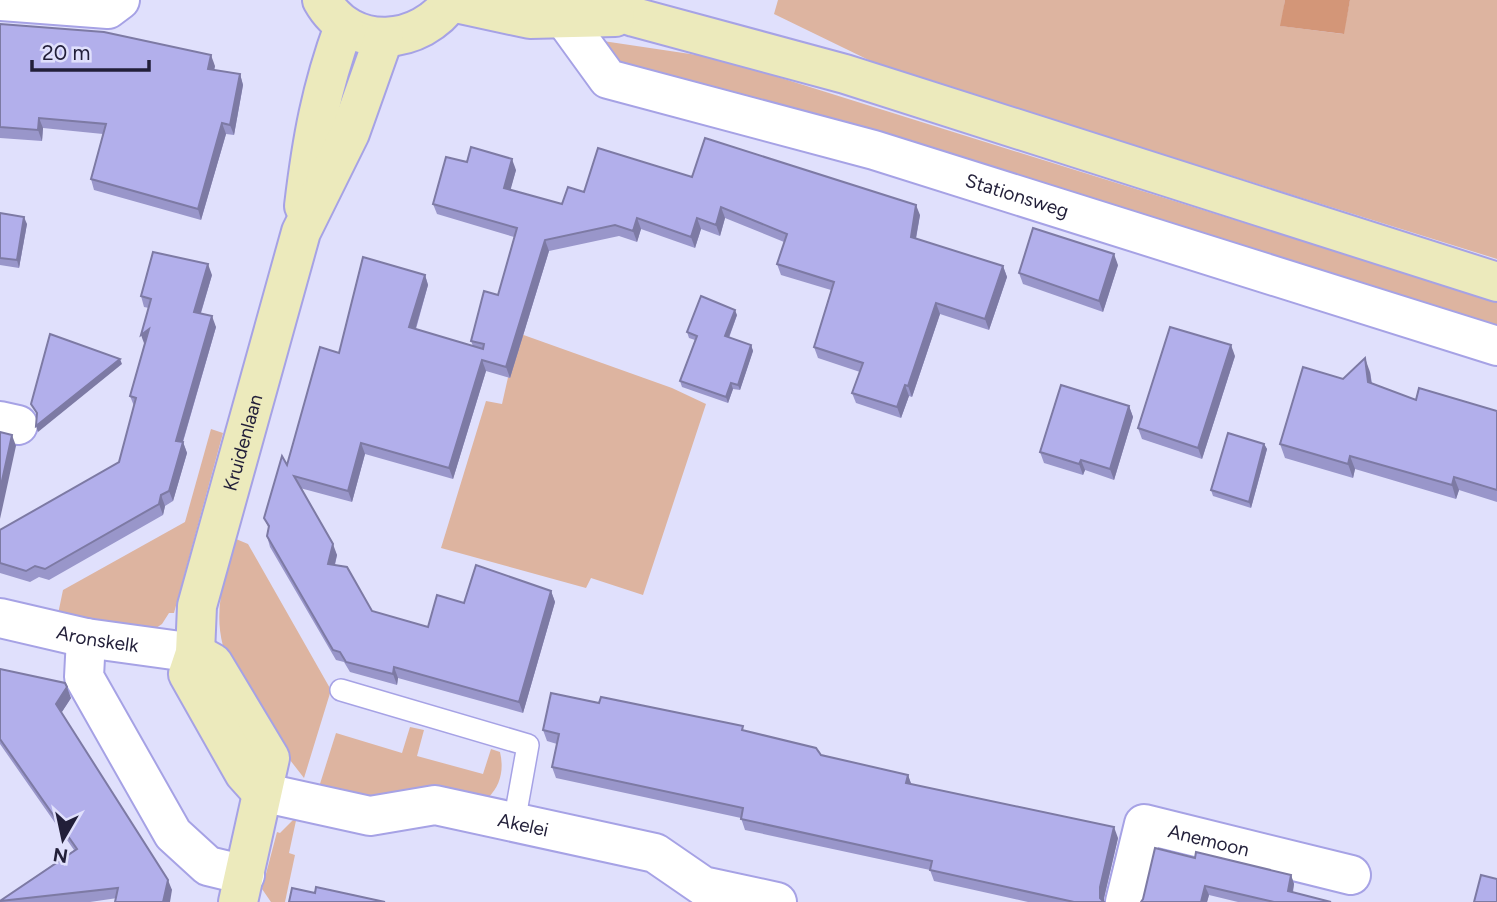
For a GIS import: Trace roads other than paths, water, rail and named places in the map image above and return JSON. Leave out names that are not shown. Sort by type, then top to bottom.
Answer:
[{"type":"main road","points":[[333,13],[373,37],[418,32],[431,24],[452,1],[530,19],[573,9],[634,17],[845,74],[1497,282]]},
{"type":"main road","name":"Kruidenlaan","points":[[195,653],[197,606],[301,232],[313,128],[327,74],[333,13]]},
{"type":"main road","name":"Kruidenlaan","points":[[301,232],[350,132],[384,37]]},
{"type":"main road","points":[[195,653],[214,663],[270,758],[242,888]]},
{"type":"street","points":[[0,1],[108,9],[120,0]]},
{"type":"street","name":"Stationsweg","points":[[573,9],[608,79],[874,150],[1497,346]]},
{"type":"street","name":"Aronskelk","points":[[0,618],[86,638],[195,653]]},
{"type":"street","points":[[86,638],[84,677],[173,834],[208,866],[242,888]]},
{"type":"street","name":"Akelei","points":[[261,792],[370,816],[435,805],[655,853],[703,886],[777,902]]},
{"type":"street","name":"Anemoon","points":[[1125,902],[1144,824],[1351,875]]},
{"type":"lane","points":[[341,690],[528,745],[514,822]]}]
